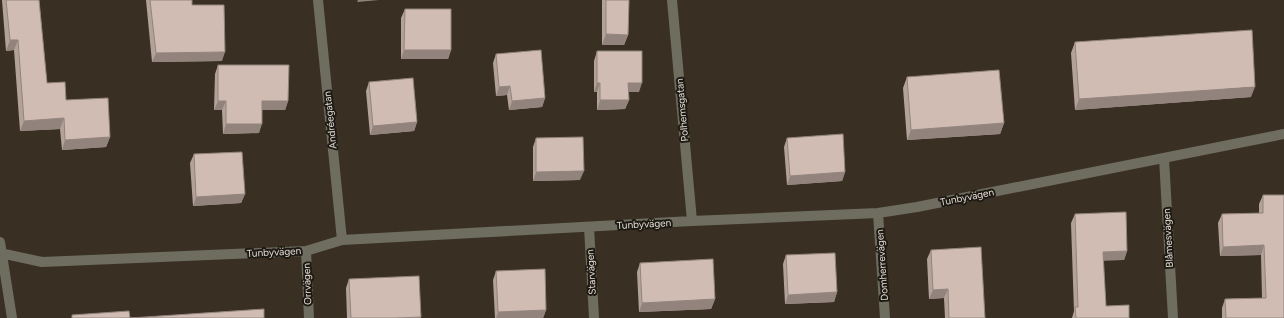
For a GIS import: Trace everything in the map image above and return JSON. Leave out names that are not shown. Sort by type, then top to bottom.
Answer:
[{"type":"street","name":"Andréegatan","points":[[318,0],[342,240]]},
{"type":"street","name":"Polhemsgatan","points":[[672,0],[692,221]]},
{"type":"street","name":"Tunbyvägen","points":[[1,253],[42,262],[306,251],[342,240],[692,221],[878,213],[917,207],[1284,134]]},
{"type":"street","name":"Blåmesvägen","points":[[1164,158],[1173,318]]},
{"type":"street","name":"Domherrevägen","points":[[878,213],[885,318]]},
{"type":"street","name":"Starvägen","points":[[589,227],[594,318]]},
{"type":"street","points":[[0,242],[12,318]]},
{"type":"street","name":"Orrvägen","points":[[306,251],[308,318]]},
{"type":"building","points":[[6,0],[39,0],[47,83],[65,82],[66,100],[108,98],[110,137],[65,140],[64,118],[24,121],[18,40],[10,40]]},
{"type":"building","points":[[150,0],[192,0],[192,5],[224,5],[225,52],[156,53]]},
{"type":"building","points":[[606,0],[629,0],[628,35],[606,34]]},
{"type":"building","points":[[405,9],[451,9],[451,50],[404,50]]},
{"type":"building","points":[[1252,30],[1255,87],[1079,99],[1075,42]]},
{"type":"building","points":[[541,50],[545,98],[512,101],[510,86],[499,87],[496,54]]},
{"type":"building","points":[[597,51],[642,51],[642,83],[628,83],[629,100],[600,100],[600,83],[597,83]]},
{"type":"building","points":[[218,65],[289,65],[288,101],[262,101],[262,124],[226,124],[226,101],[218,101]]},
{"type":"building","points":[[999,70],[1004,123],[911,130],[907,77]]},
{"type":"building","points":[[413,78],[417,122],[373,126],[369,82]]},
{"type":"building","points":[[843,134],[845,172],[790,176],[787,138]]},
{"type":"building","points":[[583,137],[584,171],[536,172],[536,138]]},
{"type":"building","points":[[242,152],[245,194],[196,197],[194,154]]},
{"type":"building","points":[[1263,195],[1284,195],[1284,318],[1226,318],[1225,299],[1266,298],[1264,245],[1223,247],[1222,214],[1263,213]]},
{"type":"building","points":[[1126,212],[1127,251],[1103,252],[1106,306],[1129,305],[1129,318],[1076,318],[1075,307],[1078,307],[1075,214]]},
{"type":"building","points":[[981,247],[985,318],[949,318],[948,289],[933,290],[931,250]]},
{"type":"building","points":[[835,253],[837,292],[788,295],[786,255]]},
{"type":"building","points":[[713,259],[715,299],[642,303],[640,263]]},
{"type":"building","points":[[545,269],[546,310],[498,312],[496,271]]},
{"type":"building","points":[[419,276],[421,317],[351,318],[349,279]]},
{"type":"building","points":[[264,309],[264,318],[130,318]]},
{"type":"building","points":[[129,311],[130,318],[72,318],[72,315]]}]
